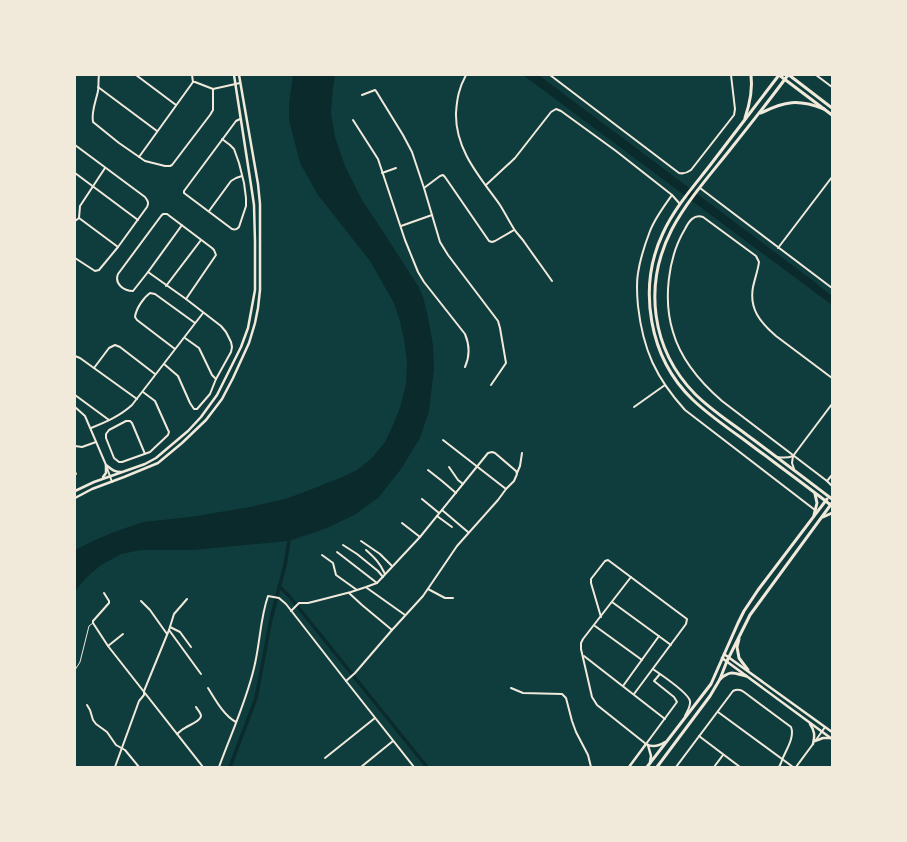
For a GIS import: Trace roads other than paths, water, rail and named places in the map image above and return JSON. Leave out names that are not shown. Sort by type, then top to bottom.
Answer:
[{"type":"main road","points":[[75,491],[101,479],[145,464],[156,458],[188,431],[212,402],[241,347],[248,328],[255,290],[254,205],[234,75]]},
{"type":"main road","points":[[75,498],[87,491],[158,463],[196,431],[222,399],[249,343],[255,323],[260,290],[260,204],[258,184],[238,75]]},
{"type":"main road","points":[[744,121],[751,100],[751,75]]},
{"type":"main road","points":[[657,767],[710,696],[720,679],[744,625],[831,505],[703,408],[683,389],[668,368],[654,333],[650,307],[649,291],[652,264],[656,249],[663,232],[680,204],[779,75],[832,115]]},
{"type":"main road","points":[[647,767],[710,684],[738,622],[758,590],[825,501],[830,497],[706,403],[686,384],[672,363],[662,341],[658,327],[655,286],[658,265],[667,238],[689,202],[788,75],[832,108]]},
{"type":"main road","points":[[759,114],[780,104],[788,103],[805,103],[824,109]]},
{"type":"main road","points":[[251,185],[258,184]]},
{"type":"main road","points":[[212,402],[217,406]]},
{"type":"main road","points":[[742,438],[745,433]]},
{"type":"main road","points":[[106,465],[115,471],[125,472]]},
{"type":"main road","points":[[101,479],[106,473],[106,465]]},
{"type":"main road","points":[[812,518],[818,502],[815,493]]},
{"type":"main road","points":[[822,517],[832,513]]},
{"type":"main road","points":[[739,636],[737,646],[739,658],[748,670]]},
{"type":"main road","points":[[724,654],[832,732]]},
{"type":"main road","points":[[722,658],[832,739]]},
{"type":"main road","points":[[720,679],[732,673],[746,676]]},
{"type":"main road","points":[[809,723],[815,734],[813,744]]},
{"type":"main road","points":[[815,741],[827,738],[832,739]]},
{"type":"main road","points":[[647,744],[658,746],[667,740]]},
{"type":"main road","points":[[629,767],[647,744]]},
{"type":"main road","points":[[647,744],[651,756],[647,767]]},
{"type":"street","points":[[99,75],[93,114],[94,122],[114,139],[145,161],[168,167],[172,165],[210,116],[213,110],[213,89]]},
{"type":"street","points":[[136,75],[176,105]]},
{"type":"street","points":[[139,157],[192,82],[192,75]]},
{"type":"street","points":[[466,75],[460,89],[457,102],[456,122],[457,131],[463,149],[514,230],[552,281]]},
{"type":"street","points":[[550,75],[679,173],[685,173],[690,170],[734,115],[735,109],[731,75]]},
{"type":"street","points":[[816,75],[832,87]]},
{"type":"street","points":[[192,82],[213,89],[240,83]]},
{"type":"street","points":[[98,87],[158,132]]},
{"type":"street","points":[[362,95],[374,90],[376,91],[403,135],[412,152],[440,242],[448,255],[498,321],[506,363],[491,385]]},
{"type":"street","points":[[486,185],[515,158],[551,112],[556,109],[561,111],[616,151],[672,195],[680,204]]},
{"type":"street","points":[[222,139],[234,149],[244,183],[246,206],[243,218],[238,228],[234,230],[184,192],[184,190],[222,139],[236,121],[240,119]]},
{"type":"street","points":[[353,120],[378,159],[407,246],[418,272],[424,282],[465,334],[468,343],[469,356],[465,367]]},
{"type":"street","points":[[75,144],[145,197],[148,204],[138,220],[102,268],[95,271],[75,258]]},
{"type":"street","points":[[75,221],[79,218],[80,206],[92,186],[106,168]]},
{"type":"street","points":[[382,173],[396,168]]},
{"type":"street","points":[[75,173],[138,220]]},
{"type":"street","points":[[424,188],[443,175],[489,241],[495,241],[514,230]]},
{"type":"street","points":[[209,211],[231,181],[242,176]]},
{"type":"street","points":[[778,248],[832,177]]},
{"type":"street","points":[[699,190],[832,288]]},
{"type":"street","points":[[672,195],[650,230],[640,262],[637,280],[640,323],[643,338],[651,360],[672,396],[686,410],[815,510]]},
{"type":"street","points":[[182,225],[133,291],[123,288],[117,282],[116,277],[161,216],[163,214],[167,214],[182,225],[214,250],[216,255],[186,299]]},
{"type":"street","points":[[401,226],[432,215]]},
{"type":"street","points":[[832,378],[776,336],[758,317],[752,294],[759,262],[756,256],[701,216],[692,218],[677,245],[671,265],[668,284],[668,308],[670,320],[677,345],[683,358],[709,390],[832,486]]},
{"type":"street","points":[[79,218],[118,247]]},
{"type":"street","points":[[166,286],[201,240]]},
{"type":"street","points":[[148,272],[223,328],[232,345],[231,352],[216,379],[210,394],[197,410],[194,409],[190,403],[178,376],[164,364]]},
{"type":"street","points":[[176,349],[135,317],[147,295],[150,293],[155,294],[195,323]]},
{"type":"street","points":[[91,428],[126,411],[132,405],[203,313]]},
{"type":"street","points":[[185,338],[199,348],[212,375],[216,379]]},
{"type":"street","points":[[94,368],[109,348],[115,345],[155,374]]},
{"type":"street","points":[[75,356],[80,358],[137,399]]},
{"type":"street","points":[[634,407],[665,385]]},
{"type":"street","points":[[143,392],[155,401],[169,432],[168,435],[153,450],[145,454],[122,462],[119,462],[114,458],[106,438],[106,434],[109,430],[128,421],[132,423],[145,454]]},
{"type":"street","points":[[75,395],[109,420]]},
{"type":"street","points":[[796,471],[792,462],[793,456],[832,404]]},
{"type":"street","points":[[75,406],[85,416],[91,428],[112,482]]},
{"type":"street","points":[[443,440],[506,489]]},
{"type":"street","points":[[75,446],[82,447],[96,442]]},
{"type":"street","points":[[291,611],[299,603],[314,602],[349,593],[377,583],[420,537],[488,453],[495,453],[514,469],[517,474]]},
{"type":"street","points":[[346,681],[355,673],[428,589],[457,546],[514,481],[520,466],[522,453]]},
{"type":"street","points":[[776,456],[789,458],[793,456]]},
{"type":"street","points":[[449,467],[458,480],[463,484]]},
{"type":"street","points":[[428,470],[456,493]]},
{"type":"street","points":[[827,481],[832,475]]},
{"type":"street","points":[[422,499],[439,513]]},
{"type":"street","points":[[442,510],[469,532]]},
{"type":"street","points":[[437,516],[452,527]]},
{"type":"street","points":[[402,523],[420,537]]},
{"type":"street","points":[[361,541],[380,554],[392,566]]},
{"type":"street","points":[[343,545],[357,554],[383,577]]},
{"type":"street","points":[[366,550],[381,565],[385,574]]},
{"type":"street","points":[[337,552],[377,583]]},
{"type":"street","points":[[322,555],[333,563],[336,575],[357,590]]},
{"type":"street","points":[[601,617],[591,581],[605,560],[608,560],[687,620],[686,624],[634,694]]},
{"type":"street","points":[[631,577],[581,643],[581,649],[593,700],[597,705],[647,744],[677,702],[674,697],[654,682],[660,674]]},
{"type":"street","points":[[366,587],[405,615]]},
{"type":"street","points":[[428,589],[445,598],[453,598]]},
{"type":"street","points":[[349,593],[392,630]]},
{"type":"street","points":[[104,594],[109,603],[93,621],[93,623],[108,646],[203,767]]},
{"type":"street","points":[[219,767],[247,696],[254,667],[262,615],[268,596],[279,598],[286,604],[414,767]]},
{"type":"street","points":[[115,767],[139,701],[144,695],[144,691],[174,614],[187,599]]},
{"type":"street","points":[[141,601],[150,610],[167,634]]},
{"type":"street","points":[[612,602],[671,644]]},
{"type":"street","points":[[595,626],[642,660]]},
{"type":"street","points":[[169,628],[180,632],[191,647]]},
{"type":"street","points":[[169,628],[201,674]]},
{"type":"street","points":[[108,646],[123,634]]},
{"type":"street","points":[[623,686],[659,636]]},
{"type":"street","points":[[583,655],[665,718]]},
{"type":"street","points":[[653,669],[688,697],[690,704],[684,717]]},
{"type":"street","points":[[208,688],[227,716],[236,722]]},
{"type":"street","points":[[511,688],[523,693],[558,694],[564,696],[566,698],[576,732],[588,755],[591,767]]},
{"type":"street","points":[[676,767],[733,691],[737,690],[742,691],[765,707],[789,725],[792,729],[792,737],[779,767]]},
{"type":"street","points":[[87,705],[96,724],[107,732],[116,745],[125,750],[139,767]]},
{"type":"street","points":[[177,734],[185,727],[201,718],[196,707]]},
{"type":"street","points":[[718,712],[782,760],[795,767],[825,727]]},
{"type":"street","points":[[326,758],[375,718]]},
{"type":"street","points":[[699,736],[739,767]]},
{"type":"street","points":[[361,767],[393,741]]},
{"type":"street","points":[[714,767],[723,755]]},
{"type":"lane","points":[[75,670],[80,662],[89,626],[93,623]]},
{"type":"water","points":[[293,75],[335,75],[331,113],[335,137],[345,166],[362,200],[418,286],[423,297],[433,345],[434,368],[429,411],[420,438],[401,469],[379,497],[356,514],[327,528],[289,541],[193,550],[141,550],[121,554],[101,565],[87,577],[75,591],[75,550],[97,539],[143,522],[190,517],[250,507],[285,499],[307,491],[357,470],[372,458],[385,442],[393,425],[400,408],[406,384],[407,362],[400,321],[394,303],[370,261],[318,195],[300,163],[289,120],[289,104]]},
{"type":"water","points":[[523,75],[539,75],[812,280],[832,296],[832,305]]},
{"type":"waterway","points":[[230,767],[256,698],[271,619],[285,565],[289,541],[288,537]]},
{"type":"waterway","points":[[279,586],[289,596],[427,767]]}]
